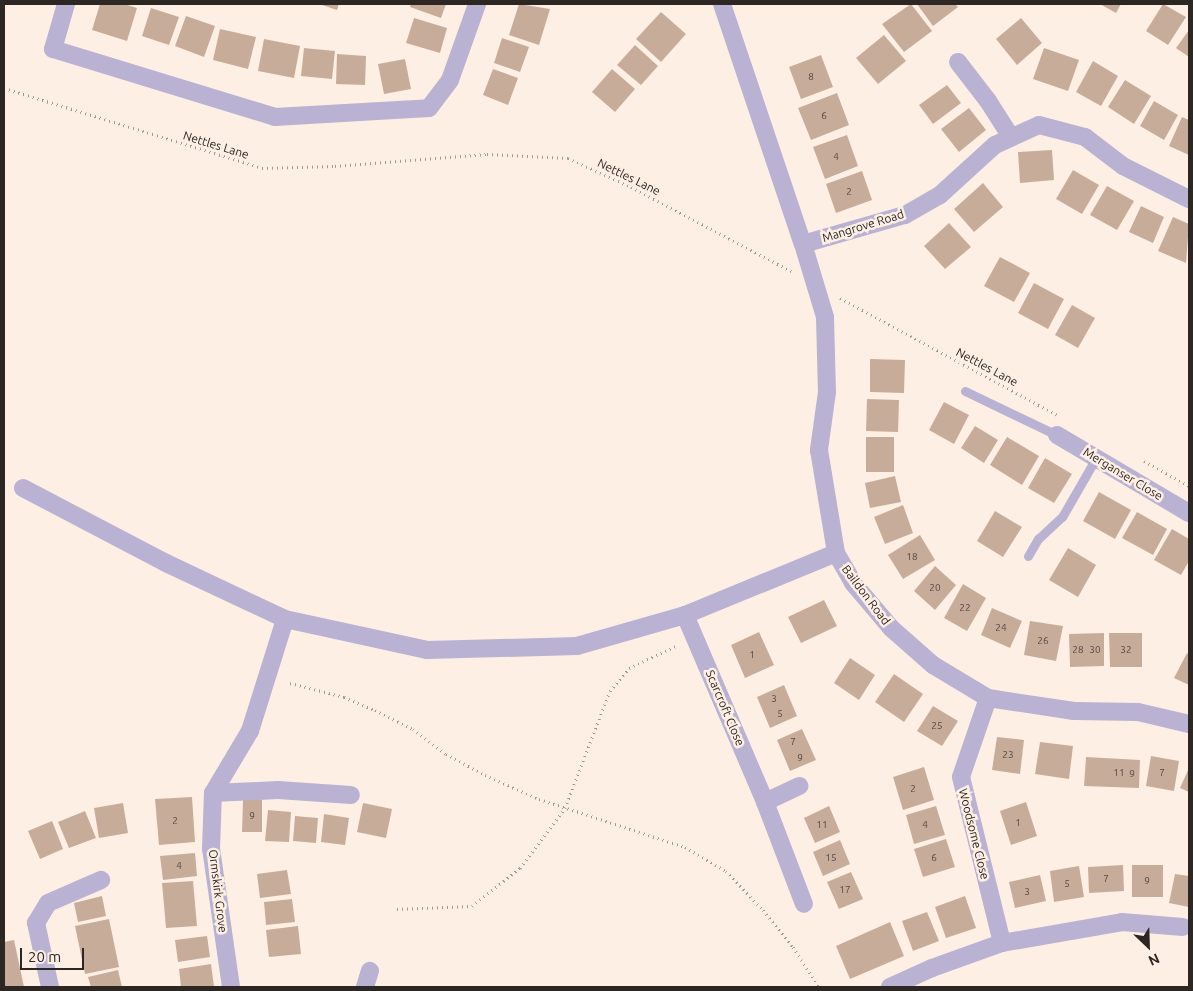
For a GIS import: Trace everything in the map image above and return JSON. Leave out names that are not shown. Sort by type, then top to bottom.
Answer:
[{"type":"street","points":[[66,4],[53,49],[275,117],[429,108],[450,80],[477,4]]},
{"type":"street","points":[[722,4],[802,244]]},
{"type":"street","points":[[958,62],[988,101],[1011,138]]},
{"type":"street","name":"Mangrove Road","points":[[802,244],[905,215],[940,195],[995,145],[1039,125],[1085,137],[1123,166],[1189,199]]},
{"type":"street","name":"Baildon Road","points":[[802,244],[825,318],[827,392],[819,450],[836,553],[854,583],[890,628],[933,665],[988,698],[1074,711],[1138,712],[1189,724]]},
{"type":"street","name":"Merganser Close","points":[[1058,435],[1189,513]]},
{"type":"street","points":[[24,488],[166,563],[285,619],[427,650],[577,646],[685,615],[836,553]]},
{"type":"street","name":"Scarcroft Close","points":[[685,615],[765,802],[804,904]]},
{"type":"street","name":"Ormskirk Grove","points":[[231,987],[211,849],[213,793],[250,731],[285,619]]},
{"type":"street","name":"Woodsome Close","points":[[988,698],[961,777],[1002,944]]},
{"type":"street","points":[[765,802],[800,786]]},
{"type":"street","points":[[213,793],[278,790],[351,795]]},
{"type":"street","points":[[50,987],[36,923],[48,903],[101,880]]},
{"type":"street","points":[[890,987],[932,968],[1002,944],[1122,922],[1184,927]]},
{"type":"lane","points":[[965,391],[1058,435]]},
{"type":"lane","points":[[1028,556],[1038,539],[1062,517],[1096,458]]},
{"type":"path","name":"Nettles Lane","points":[[4,88],[262,168],[336,166],[487,154],[568,158],[631,187],[1067,420]]},
{"type":"path","points":[[1137,458],[1189,486]]},
{"type":"path","points":[[397,909],[472,906],[520,868],[565,808],[610,691],[629,668],[658,653],[695,639]]},
{"type":"path","points":[[290,683],[344,697],[375,710],[413,729],[446,754],[485,776],[565,808],[685,847],[726,871],[793,947],[819,987]]},
{"type":"building","points":[[100,4],[124,4],[137,8],[127,41],[92,30]]},
{"type":"building","points":[[319,4],[339,4],[337,10]]},
{"type":"building","points":[[411,4],[446,4],[441,18],[410,7]]},
{"type":"building","points":[[519,4],[550,9],[539,45],[509,35]]},
{"type":"building","points":[[911,4],[932,31],[904,52],[882,24]]},
{"type":"building","points":[[917,4],[955,4],[958,7],[933,26]]},
{"type":"building","points":[[1100,4],[1121,4],[1116,13]]},
{"type":"building","points":[[1163,4],[1186,17],[1168,45],[1146,31]]},
{"type":"building","points":[[151,8],[179,17],[169,45],[142,36]]},
{"type":"building","points":[[661,12],[686,34],[661,62],[636,39]]},
{"type":"building","points":[[186,16],[215,26],[204,57],[175,46]]},
{"type":"building","points":[[414,18],[447,28],[440,53],[406,43]]},
{"type":"building","points":[[1021,18],[1042,43],[1017,65],[996,39]]},
{"type":"building","points":[[220,29],[256,37],[248,69],[213,60]]},
{"type":"building","points":[[1189,30],[1189,57],[1176,48]]},
{"type":"building","points":[[884,35],[906,61],[878,84],[856,58]]},
{"type":"building","points":[[502,38],[529,47],[520,72],[494,63]]},
{"type":"building","points":[[264,39],[300,46],[294,78],[258,71]]},
{"type":"building","points":[[635,45],[658,66],[641,85],[617,65]]},
{"type":"building","points":[[304,48],[335,51],[332,79],[301,76]]},
{"type":"building","points":[[1044,48],[1079,60],[1068,91],[1033,79]]},
{"type":"building","points":[[337,54],[366,56],[365,85],[336,84]]},
{"type":"building","points":[[821,55],[833,87],[801,99],[789,67]]},
{"type":"building","points":[[405,59],[411,89],[384,94],[378,64]]},
{"type":"building","points":[[1093,61],[1118,76],[1101,106],[1076,92]]},
{"type":"building","points":[[493,69],[518,78],[508,105],[483,95]]},
{"type":"building","points":[[612,69],[635,89],[615,112],[592,92]]},
{"type":"building","points":[[1125,80],[1151,96],[1134,124],[1108,107]]},
{"type":"building","points":[[947,85],[961,103],[933,124],[919,105]]},
{"type":"building","points":[[837,93],[849,125],[811,140],[798,108]]},
{"type":"building","points":[[1154,101],[1178,115],[1164,140],[1140,126]]},
{"type":"building","points":[[969,108],[986,130],[959,152],[941,129]]},
{"type":"building","points":[[1182,117],[1189,120],[1189,155],[1169,146]]},
{"type":"building","points":[[847,135],[858,166],[825,179],[813,147]]},
{"type":"building","points":[[1052,150],[1054,180],[1020,183],[1018,152]]},
{"type":"building","points":[[1073,170],[1099,185],[1082,214],[1056,199]]},
{"type":"building","points":[[862,171],[872,200],[836,213],[826,184]]},
{"type":"building","points":[[983,183],[1003,207],[974,232],[954,209]]},
{"type":"building","points":[[1107,186],[1134,201],[1117,230],[1090,215]]},
{"type":"building","points":[[1141,206],[1164,217],[1153,243],[1129,232]]},
{"type":"building","points":[[1173,217],[1189,224],[1186,263],[1158,251]]},
{"type":"building","points":[[949,223],[971,247],[945,269],[924,246]]},
{"type":"building","points":[[1000,257],[1030,273],[1014,302],[984,286]]},
{"type":"building","points":[[1034,283],[1064,299],[1048,329],[1018,313]]},
{"type":"building","points":[[1072,305],[1095,318],[1078,348],[1055,335]]},
{"type":"building","points":[[870,359],[905,360],[904,393],[870,392]]},
{"type":"building","points":[[867,399],[899,400],[898,432],[866,431]]},
{"type":"building","points":[[944,402],[969,415],[954,444],[929,430]]},
{"type":"building","points":[[975,426],[998,440],[984,463],[961,448]]},
{"type":"building","points":[[866,437],[894,437],[894,472],[866,472]]},
{"type":"building","points":[[1007,437],[1039,456],[1022,485],[990,465]]},
{"type":"building","points":[[1045,458],[1072,474],[1054,503],[1028,488]]},
{"type":"building","points":[[895,476],[901,502],[870,508],[865,483]]},
{"type":"building","points":[[1099,492],[1131,510],[1115,539],[1083,521]]},
{"type":"building","points":[[903,505],[913,533],[885,544],[874,517]]},
{"type":"building","points":[[995,511],[1022,527],[1003,557],[977,541]]},
{"type":"building","points":[[1137,512],[1167,529],[1153,555],[1122,538]]},
{"type":"building","points":[[1172,529],[1189,539],[1189,561],[1181,575],[1154,560]]},
{"type":"building","points":[[920,535],[935,560],[903,579],[888,555]]},
{"type":"building","points":[[1068,548],[1096,565],[1078,597],[1049,580]]},
{"type":"building","points":[[935,566],[956,585],[935,610],[914,591]]},
{"type":"building","points":[[963,584],[986,598],[967,631],[944,618]]},
{"type":"building","points":[[824,600],[837,626],[801,643],[788,617]]},
{"type":"building","points":[[992,608],[1022,621],[1010,648],[981,635]]},
{"type":"building","points":[[1030,621],[1063,626],[1056,661],[1024,655]]},
{"type":"building","points":[[759,632],[774,665],[745,678],[731,645]]},
{"type":"building","points":[[1104,633],[1104,666],[1070,667],[1069,634]]},
{"type":"building","points":[[1109,633],[1142,633],[1142,667],[1110,667]]},
{"type":"building","points":[[1187,653],[1189,655],[1189,685],[1174,678]]},
{"type":"building","points":[[850,658],[875,675],[859,700],[834,683]]},
{"type":"building","points":[[894,674],[923,694],[904,722],[875,702]]},
{"type":"building","points":[[784,685],[797,716],[770,728],[757,697]]},
{"type":"building","points":[[933,706],[958,721],[942,746],[917,731]]},
{"type":"building","points":[[802,729],[816,760],[790,771],[777,740]]},
{"type":"building","points":[[997,737],[1024,740],[1020,774],[992,770]]},
{"type":"building","points":[[1040,742],[1073,746],[1069,779],[1035,774]]},
{"type":"building","points":[[1151,756],[1179,761],[1174,791],[1146,786]]},
{"type":"building","points":[[1086,757],[1140,760],[1139,788],[1084,786]]},
{"type":"building","points":[[924,767],[934,800],[903,810],[893,777]]},
{"type":"building","points":[[1189,768],[1189,792],[1180,788]]},
{"type":"building","points":[[192,797],[195,842],[159,845],[155,799]]},
{"type":"building","points":[[243,800],[262,800],[262,832],[242,832]]},
{"type":"building","points":[[1026,802],[1037,836],[1011,845],[1000,811]]},
{"type":"building","points":[[123,803],[128,833],[99,838],[94,808]]},
{"type":"building","points":[[363,803],[392,809],[386,838],[357,832]]},
{"type":"building","points":[[829,806],[840,832],[815,843],[804,818]]},
{"type":"building","points":[[936,806],[945,835],[914,844],[906,815]]},
{"type":"building","points":[[268,810],[291,812],[289,842],[265,841]]},
{"type":"building","points":[[85,811],[96,838],[69,848],[58,822]]},
{"type":"building","points":[[324,814],[349,818],[345,845],[321,842]]},
{"type":"building","points":[[295,816],[318,818],[316,843],[293,841]]},
{"type":"building","points":[[52,821],[63,849],[40,859],[28,831]]},
{"type":"building","points":[[946,839],[955,867],[923,877],[914,849]]},
{"type":"building","points":[[840,840],[850,864],[823,876],[813,852]]},
{"type":"building","points":[[195,853],[197,876],[163,880],[160,856]]},
{"type":"building","points":[[1123,865],[1124,891],[1089,893],[1088,867]]},
{"type":"building","points":[[1132,865],[1163,865],[1163,897],[1132,897]]},
{"type":"building","points":[[1079,866],[1084,897],[1054,902],[1050,871]]},
{"type":"building","points":[[287,870],[291,894],[260,898],[257,874]]},
{"type":"building","points":[[851,872],[863,899],[839,909],[827,882]]},
{"type":"building","points":[[1175,874],[1189,876],[1189,907],[1169,903]]},
{"type":"building","points":[[1040,875],[1046,901],[1015,908],[1009,882]]},
{"type":"building","points":[[193,881],[197,926],[166,928],[162,883]]},
{"type":"building","points":[[102,896],[106,916],[78,922],[74,903]]},
{"type":"building","points":[[965,896],[976,928],[946,938],[935,907]]},
{"type":"building","points":[[292,899],[295,922],[266,925],[264,902]]},
{"type":"building","points":[[927,912],[939,941],[913,951],[902,921]]},
{"type":"building","points":[[109,919],[119,967],[85,974],[75,926]]},
{"type":"building","points":[[890,922],[904,956],[850,979],[836,946]]},
{"type":"building","points":[[298,926],[301,954],[269,957],[266,930]]},
{"type":"building","points":[[207,936],[210,957],[178,962],[175,940]]},
{"type":"building","points":[[14,940],[24,987],[4,987],[4,942]]},
{"type":"building","points":[[211,964],[214,987],[181,987],[179,969]]},
{"type":"building","points":[[118,970],[122,987],[91,987],[88,977]]}]
